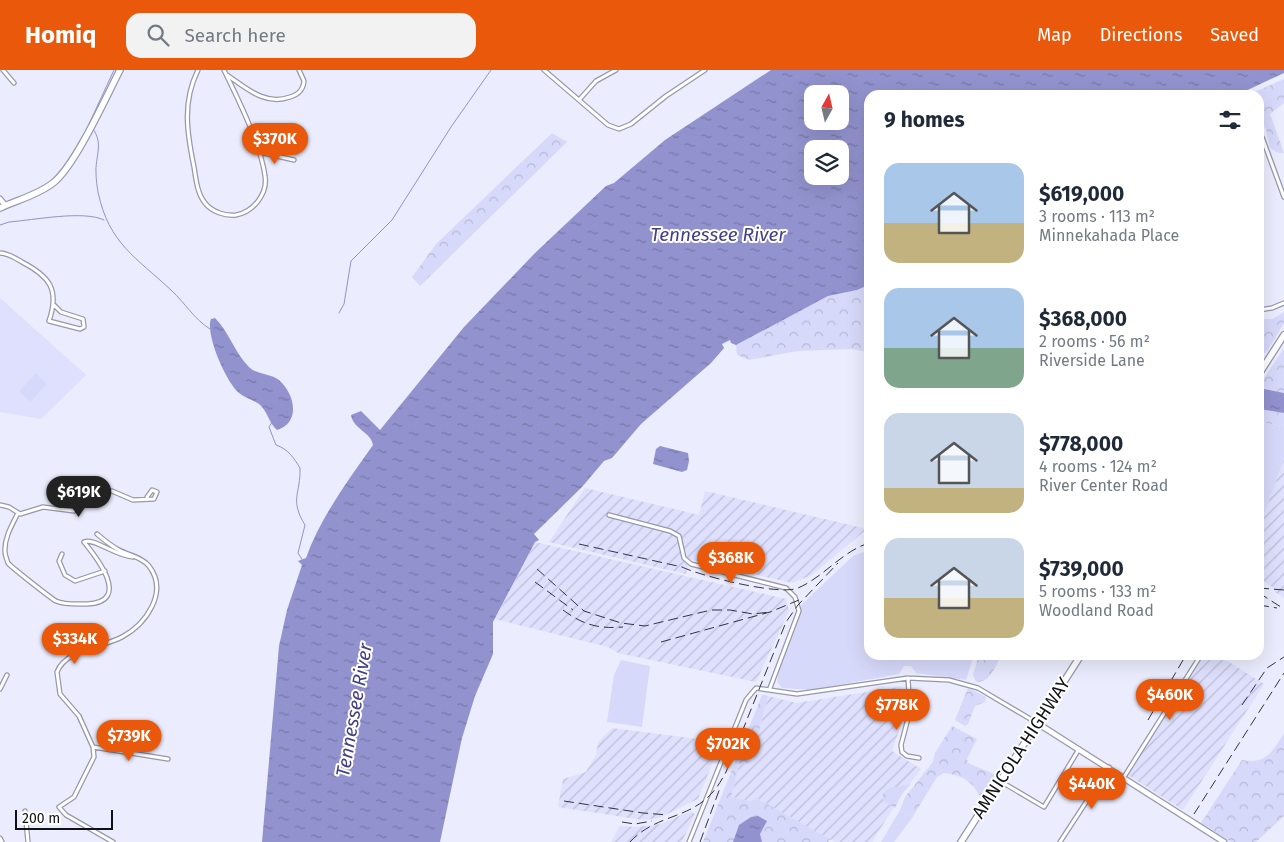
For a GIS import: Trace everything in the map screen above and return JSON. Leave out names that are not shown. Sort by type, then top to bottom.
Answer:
[{"type":"main road","points":[[2,207],[48,187],[65,170],[120,70]]},
{"type":"main road","points":[[1264,366],[1284,335]]},
{"type":"main road","name":"AMNICOLA HIGHWAY","points":[[961,842],[1078,660]]},
{"type":"street","points":[[3,70],[14,83]]},
{"type":"street","points":[[198,70],[187,104],[187,132],[199,192],[209,207],[218,213],[235,215],[247,211],[257,204],[265,186],[259,152],[224,70]]},
{"type":"street","points":[[226,75],[259,96],[275,100],[293,96],[301,90],[304,80],[299,70]]},
{"type":"street","points":[[544,70],[611,127],[619,130],[631,124],[666,96],[705,70]]},
{"type":"street","points":[[579,100],[596,81],[616,70]]},
{"type":"street","points":[[1264,142],[1284,197]]},
{"type":"street","points":[[259,152],[294,160]]},
{"type":"street","points":[[0,199],[2,207]]},
{"type":"street","points":[[0,252],[41,272],[51,287],[54,305],[49,321],[83,328],[83,319],[60,312],[54,305]]},
{"type":"street","points":[[1264,309],[1284,303]]},
{"type":"street","points":[[0,505],[9,507],[20,514],[43,507],[74,510],[102,491],[112,491],[133,500],[147,498]]},
{"type":"street","points":[[18,513],[6,540],[4,554],[9,563],[56,601],[91,604],[102,600],[108,593],[109,582],[105,571],[84,542],[94,541],[117,554],[135,557]]},
{"type":"street","points":[[609,515],[670,531],[679,536],[684,558],[691,564],[786,588],[795,597],[799,611],[770,688]]},
{"type":"street","points":[[97,534],[113,547],[148,564],[154,574],[157,585],[154,605],[138,626],[123,636],[67,658],[56,672],[60,694],[79,716],[93,747],[93,763],[74,797],[59,807],[66,815],[113,842]]},
{"type":"street","points":[[62,554],[59,561],[65,575],[75,581],[105,571]]},
{"type":"street","points":[[1124,777],[1198,660]]},
{"type":"street","points":[[0,689],[7,675]]},
{"type":"street","points":[[908,678],[910,711],[901,745],[902,752],[907,756],[919,758]]},
{"type":"street","points":[[689,842],[746,700],[756,688],[770,688],[797,694],[908,678],[949,680],[978,688],[1079,748],[1224,842]]},
{"type":"street","points":[[93,747],[168,759]]},
{"type":"street","points":[[1000,781],[1044,807],[1079,748]]},
{"type":"street","points":[[1060,842],[1109,767]]},
{"type":"street","points":[[25,811],[28,842]]},
{"type":"street","points":[[0,838],[2,842]]},
{"type":"shaded area","points":[[0,298],[86,375],[41,419],[0,412]]},
{"type":"shaded area","points":[[1284,459],[1284,598],[1264,581],[1264,514]]},
{"type":"shaded area","points":[[585,488],[699,515],[705,491],[864,528],[864,532],[812,575],[792,583],[689,559],[686,574],[549,542]]},
{"type":"shaded area","points":[[535,542],[786,599],[789,611],[756,682],[618,653],[608,647],[495,619]]},
{"type":"shaded area","points":[[1202,660],[1226,660],[1264,684],[1183,810],[1128,775]]},
{"type":"shaded area","points":[[899,687],[903,688],[904,716],[892,751],[921,769],[902,794],[872,842],[835,842],[756,798],[750,801],[731,797],[739,765],[751,762],[768,696],[796,703]]},
{"type":"shaded area","points":[[612,728],[721,742],[698,799],[659,818],[643,820],[558,807],[563,779],[586,772],[596,755],[598,742]]},
{"type":"shaded area","points":[[691,811],[695,814],[682,842],[611,842],[620,826],[637,827],[660,824]]},
{"type":"green space","points":[[1284,79],[1284,103],[1270,114],[1284,153],[1278,153],[1270,148],[1264,126],[1264,90],[1259,90]]},
{"type":"green space","points":[[552,133],[567,142],[420,286],[412,277],[436,244]]},
{"type":"green space","points":[[864,287],[864,351],[851,349],[798,351],[749,360],[737,355],[736,345],[828,296]]},
{"type":"green space","points":[[1284,312],[1284,323],[1265,353],[1264,319],[1272,319]]},
{"type":"green space","points":[[1284,348],[1284,393],[1264,389],[1264,378]]},
{"type":"green space","points":[[36,373],[47,384],[30,402],[19,391]]},
{"type":"green space","points":[[1264,410],[1284,413],[1284,426],[1264,423]]},
{"type":"green space","points":[[1264,423],[1284,426],[1284,459],[1264,514]]},
{"type":"green space","points":[[864,552],[864,660],[972,660],[966,680],[916,673],[911,666],[904,666],[899,674],[812,690],[782,688],[777,682],[778,674],[802,604],[853,556]]},
{"type":"green space","points":[[621,660],[650,666],[642,727],[607,722],[614,675]]},
{"type":"green space","points":[[978,660],[999,660],[995,669],[985,680],[976,682],[973,675]]},
{"type":"green space","points":[[968,688],[986,697],[985,702],[975,706],[968,724],[965,726],[955,720]]},
{"type":"green space","points":[[762,695],[768,696],[751,762],[739,765],[731,797],[750,801],[756,798],[830,839],[828,842],[703,842]]},
{"type":"green space","points":[[952,726],[977,739],[967,759],[968,763],[996,775],[981,798],[967,780],[944,773],[937,777],[912,818],[900,810],[905,797],[933,762],[935,753]]},
{"type":"green space","points":[[1284,733],[1284,816],[1256,842],[1231,842],[1201,823],[1242,760],[1257,760],[1268,755]]},
{"type":"green space","points":[[911,784],[902,794],[895,808],[883,801],[883,793],[890,788]]},
{"type":"green space","points":[[900,810],[912,818],[894,842],[881,842]]},
{"type":"water","name":"Tennessee River","points":[[771,70],[1284,70],[1284,73],[1248,90],[864,90],[864,287],[828,296],[736,345],[731,343],[730,340],[722,344],[724,348],[711,363],[641,424],[612,458],[604,461],[582,487],[534,534],[539,540],[535,542],[493,622],[493,654],[475,696],[462,738],[440,842],[262,842],[279,646],[287,610],[302,565],[298,561],[306,558],[327,514],[373,445],[369,437],[352,420],[351,415],[361,411],[380,430],[464,327],[535,253],[606,186],[614,183],[665,140]]},
{"type":"water","points":[[215,318],[248,366],[255,371],[279,380],[289,393],[293,408],[290,421],[285,426],[277,430],[262,407],[239,393],[228,379],[211,335],[211,319]]},
{"type":"water","points":[[1264,389],[1284,393],[1284,413],[1264,410]]},
{"type":"water","points":[[660,446],[688,453],[687,470],[682,472],[653,464],[656,449]]},
{"type":"water","points":[[758,816],[767,821],[760,834],[762,842],[733,842],[739,825],[751,817]]},
{"type":"waterway","points":[[89,124],[114,70]]},
{"type":"waterway","points":[[339,313],[344,304],[351,261],[392,220],[451,127],[491,70]]},
{"type":"waterway","points":[[93,129],[99,145],[96,167],[98,192],[109,225],[126,248],[172,291],[199,321],[210,329]]},
{"type":"waterway","points":[[0,225],[9,222],[72,216],[95,217],[104,220]]},
{"type":"waterway","points":[[272,422],[269,427],[276,445],[287,451],[300,468],[297,502],[300,516],[305,525],[298,553],[303,561]]},
{"type":"railway","points":[[579,544],[682,567],[740,584],[788,590],[798,588],[816,578],[841,558],[864,545]]},
{"type":"railway","points":[[630,842],[649,827],[699,804],[716,788],[726,772],[786,622],[798,605],[838,563]]},
{"type":"railway","points":[[537,569],[584,611],[621,623],[645,626],[711,610],[730,610],[753,614],[770,612]]},
{"type":"railway","points":[[535,582],[573,610]]},
{"type":"railway","points":[[1264,588],[1284,590]]},
{"type":"railway","points":[[1264,596],[1284,609]]},
{"type":"railway","points":[[661,642],[770,612],[799,600]]},
{"type":"railway","points":[[1264,606],[1277,608]]},
{"type":"railway","points":[[563,610],[577,619],[592,625],[623,627]]},
{"type":"railway","points":[[1242,705],[1267,668],[1284,657]]},
{"type":"railway","points":[[1148,720],[1183,660]]},
{"type":"railway","points":[[1194,814],[1284,673]]},
{"type":"railway","points":[[700,842],[720,788]]},
{"type":"railway","points":[[564,801],[668,815]]},
{"type":"railway","points":[[622,822],[635,824],[652,821]]}]
